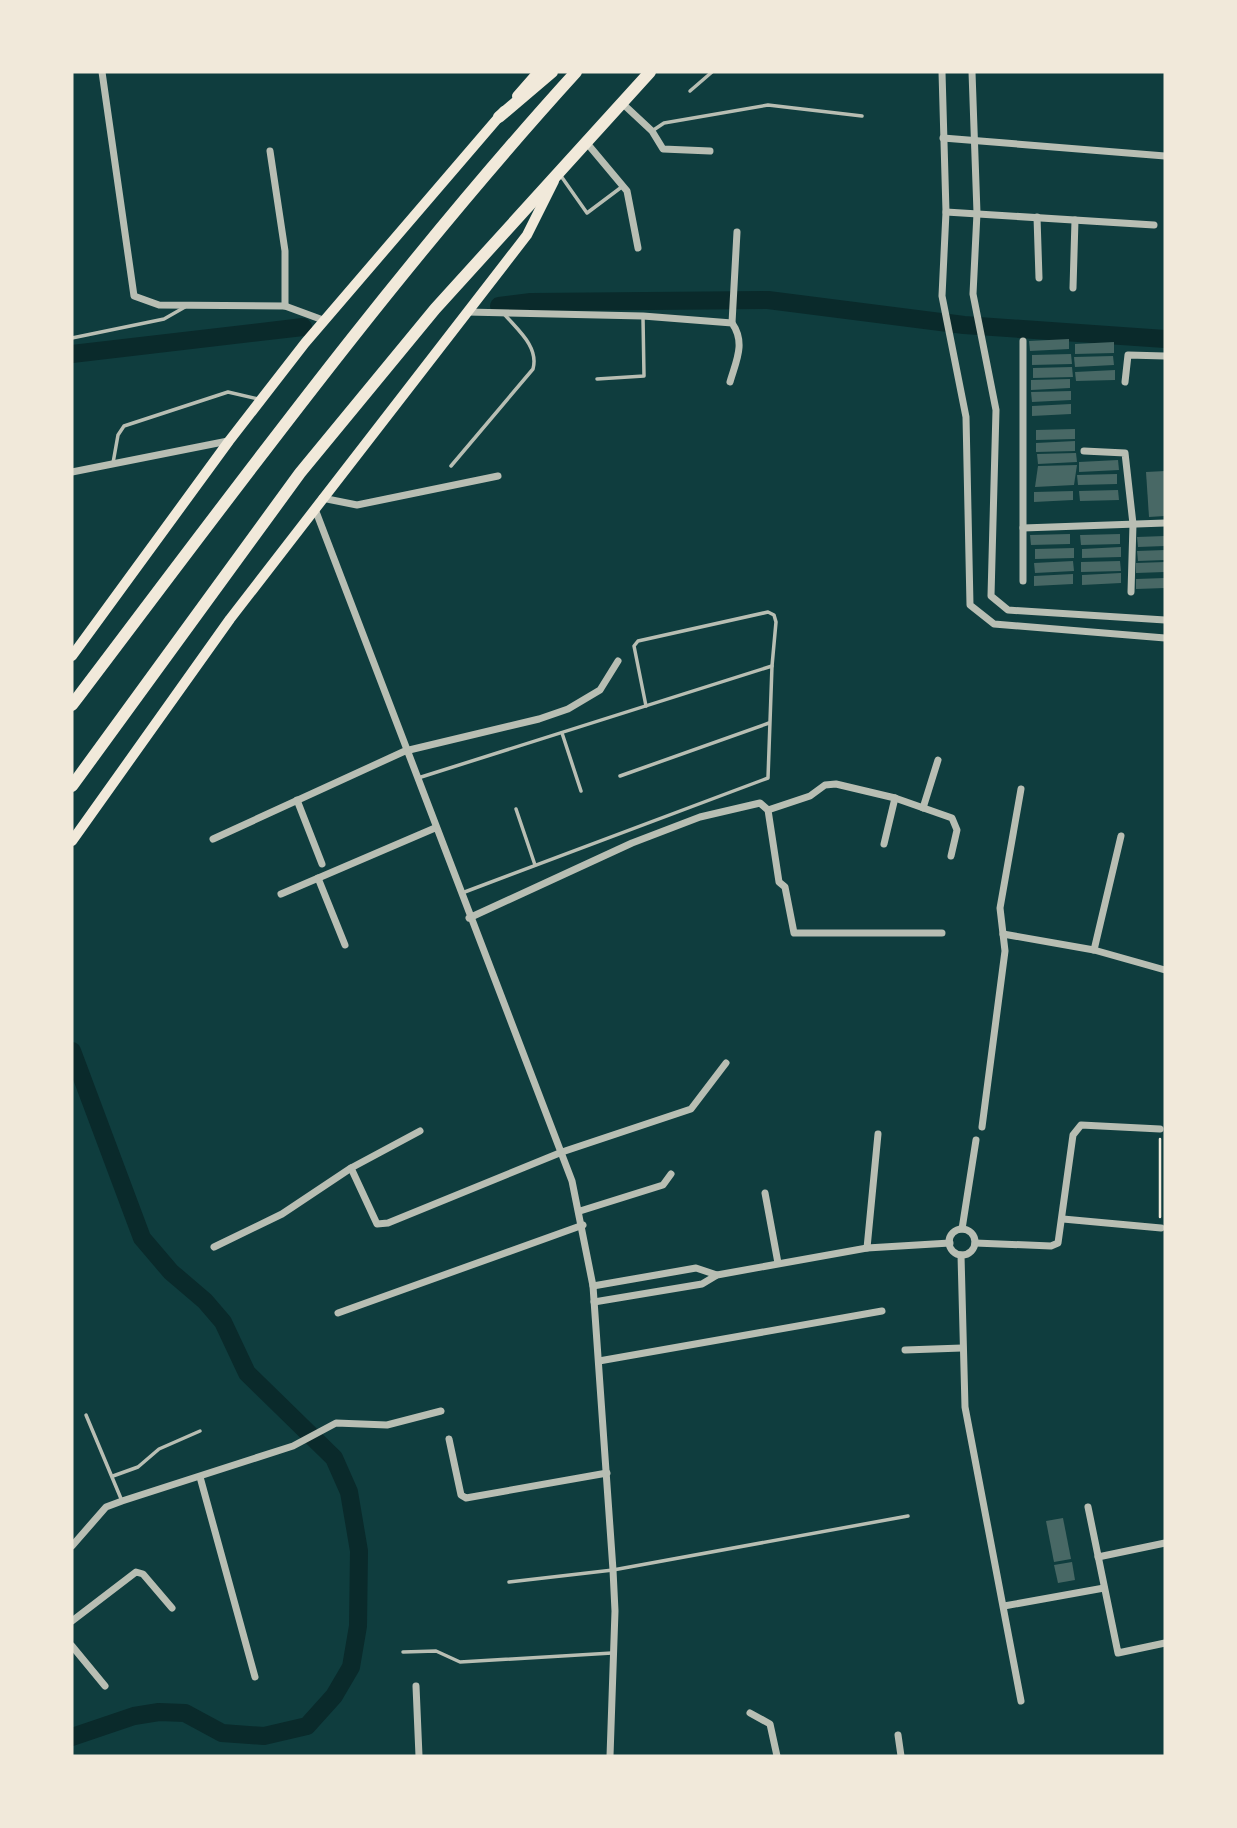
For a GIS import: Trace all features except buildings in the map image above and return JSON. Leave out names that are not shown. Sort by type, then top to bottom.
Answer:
[{"type":"main road","points":[[72,656],[229,441],[323,320],[538,72]]},
{"type":"main road","points":[[499,117],[552,72]]},
{"type":"main road","points":[[72,705],[373,313],[516,138],[576,72]]},
{"type":"main road","points":[[72,786],[300,473],[435,309],[650,72]]},
{"type":"main road","points":[[72,841],[230,618],[527,235],[557,174]]},
{"type":"street","points":[[102,72],[134,296],[159,305],[285,306],[323,320]]},
{"type":"street","points":[[942,72],[946,212],[942,296],[966,417],[970,604],[994,624],[1165,638]]},
{"type":"street","points":[[972,72],[977,213],[973,294],[996,410],[991,596],[1008,610],[1165,620]]},
{"type":"street","points":[[622,103],[652,131],[663,149],[710,151]]},
{"type":"street","points":[[943,138],[1165,156]]},
{"type":"street","points":[[586,142],[624,185],[630,200],[638,248]]},
{"type":"street","points":[[270,151],[285,251],[285,306]]},
{"type":"street","points":[[946,212],[1154,225]]},
{"type":"street","points":[[1037,217],[1039,278]]},
{"type":"street","points":[[1073,288],[1075,220]]},
{"type":"street","points":[[730,382],[741,344],[739,333],[732,323],[737,232]]},
{"type":"street","points":[[467,312],[643,316],[732,323]]},
{"type":"street","points":[[1023,341],[1023,581]]},
{"type":"street","points":[[1125,382],[1128,355],[1165,356]]},
{"type":"street","points":[[72,472],[229,441]]},
{"type":"street","points":[[1084,451],[1125,453],[1133,524],[1131,592]]},
{"type":"street","points":[[322,498],[357,505],[498,476]]},
{"type":"street","points":[[314,508],[469,918],[562,1152],[580,1211],[593,1286],[613,1570],[614,1653],[610,1756]]},
{"type":"street","points":[[1023,528],[1165,523]]},
{"type":"street","points":[[214,839],[405,751],[540,719],[568,709],[600,690],[618,661]]},
{"type":"street","points":[[923,808],[938,760]]},
{"type":"street","points":[[768,810],[810,796],[825,785],[836,784],[895,798],[952,818],[957,830],[951,856]]},
{"type":"street","points":[[982,1127],[1004,951],[1000,908],[1021,789]]},
{"type":"street","points":[[884,844],[895,798]]},
{"type":"street","points":[[297,800],[322,864]]},
{"type":"street","points":[[469,918],[594,859],[700,817],[762,803],[768,810],[779,883],[785,887],[794,933],[942,933]]},
{"type":"street","points":[[281,894],[435,828]]},
{"type":"street","points":[[1094,950],[1121,836]]},
{"type":"street","points":[[318,878],[345,945]]},
{"type":"street","points":[[1003,934],[1094,950],[1165,970]]},
{"type":"street","points":[[351,1168],[377,1224],[382,1224],[562,1152],[691,1109],[726,1063]]},
{"type":"street","points":[[975,1243],[1051,1246],[1058,1243],[1076,1129],[1087,1124],[1160,1129]]},
{"type":"street","points":[[214,1247],[282,1214],[351,1168],[420,1131]]},
{"type":"street","points":[[867,1248],[878,1134]]},
{"type":"street","points":[[962,1229],[976,1140]]},
{"type":"street","points":[[580,1211],[663,1185],[671,1174]]},
{"type":"street","points":[[765,1193],[778,1263]]},
{"type":"street","points":[[1063,1219],[1160,1228]]},
{"type":"street","points":[[338,1313],[583,1225]]},
{"type":"street","points":[[962,1229],[972,1233],[975,1243],[971,1252],[961,1255],[952,1250],[950,1243],[953,1234],[962,1229]]},
{"type":"street","points":[[594,1302],[702,1284],[717,1275],[867,1248],[950,1243]]},
{"type":"street","points":[[961,1255],[965,1408],[1021,1702]]},
{"type":"street","points":[[593,1286],[696,1268],[717,1275]]},
{"type":"street","points":[[599,1361],[882,1311]]},
{"type":"street","points":[[905,1350],[962,1348]]},
{"type":"street","points":[[72,1546],[106,1507],[122,1501],[304,1441],[342,1423],[387,1425],[441,1411]]},
{"type":"street","points":[[449,1438],[456,1482],[461,1495],[466,1498],[607,1473]]},
{"type":"street","points":[[200,1477],[255,1677]]},
{"type":"street","points":[[1088,1507],[1118,1653],[1165,1643]]},
{"type":"street","points":[[1098,1557],[1165,1543]]},
{"type":"street","points":[[72,1621],[136,1572],[144,1574],[172,1608]]},
{"type":"street","points":[[1004,1606],[1104,1588]]},
{"type":"street","points":[[72,1646],[105,1686]]},
{"type":"street","points":[[416,1686],[419,1756]]},
{"type":"street","points":[[750,1713],[770,1724],[777,1756]]},
{"type":"street","points":[[898,1735],[901,1756]]},
{"type":"lane","points":[[690,91],[712,72]]},
{"type":"lane","points":[[652,131],[664,123],[768,105],[862,116]]},
{"type":"lane","points":[[557,174],[587,213],[624,185]]},
{"type":"lane","points":[[72,338],[164,318],[190,304]]},
{"type":"lane","points":[[451,466],[533,369],[535,361],[530,344],[504,313]]},
{"type":"lane","points":[[597,379],[644,376],[643,316]]},
{"type":"lane","points":[[113,463],[118,435],[124,426],[228,392],[243,393],[261,400]]},
{"type":"lane","points":[[460,894],[768,778],[776,622],[774,615],[768,612],[638,641],[635,646],[646,706]]},
{"type":"lane","points":[[416,779],[772,666]]},
{"type":"lane","points":[[620,776],[769,723]]},
{"type":"lane","points":[[562,733],[582,791]]},
{"type":"lane","points":[[516,809],[535,865]]},
{"type":"lane","points":[[86,1415],[122,1501]]},
{"type":"lane","points":[[113,1476],[138,1467],[159,1449],[200,1431]]},
{"type":"lane","points":[[509,1582],[613,1570],[908,1516]]},
{"type":"lane","points":[[403,1652],[436,1651],[460,1662],[614,1653]]},
{"type":"path","points":[[1160,1129],[1160,1228]]},
{"type":"waterway","points":[[499,306],[531,302],[768,300],[964,325],[1165,339]]},
{"type":"waterway","points":[[72,354],[303,327]]},
{"type":"waterway","points":[[72,1051],[142,1238],[171,1272],[205,1301],[223,1322],[247,1373],[334,1458],[349,1492],[359,1551],[358,1626],[351,1667],[334,1696],[307,1726],[264,1736],[222,1733],[185,1713],[159,1712],[134,1716],[72,1737]]}]
